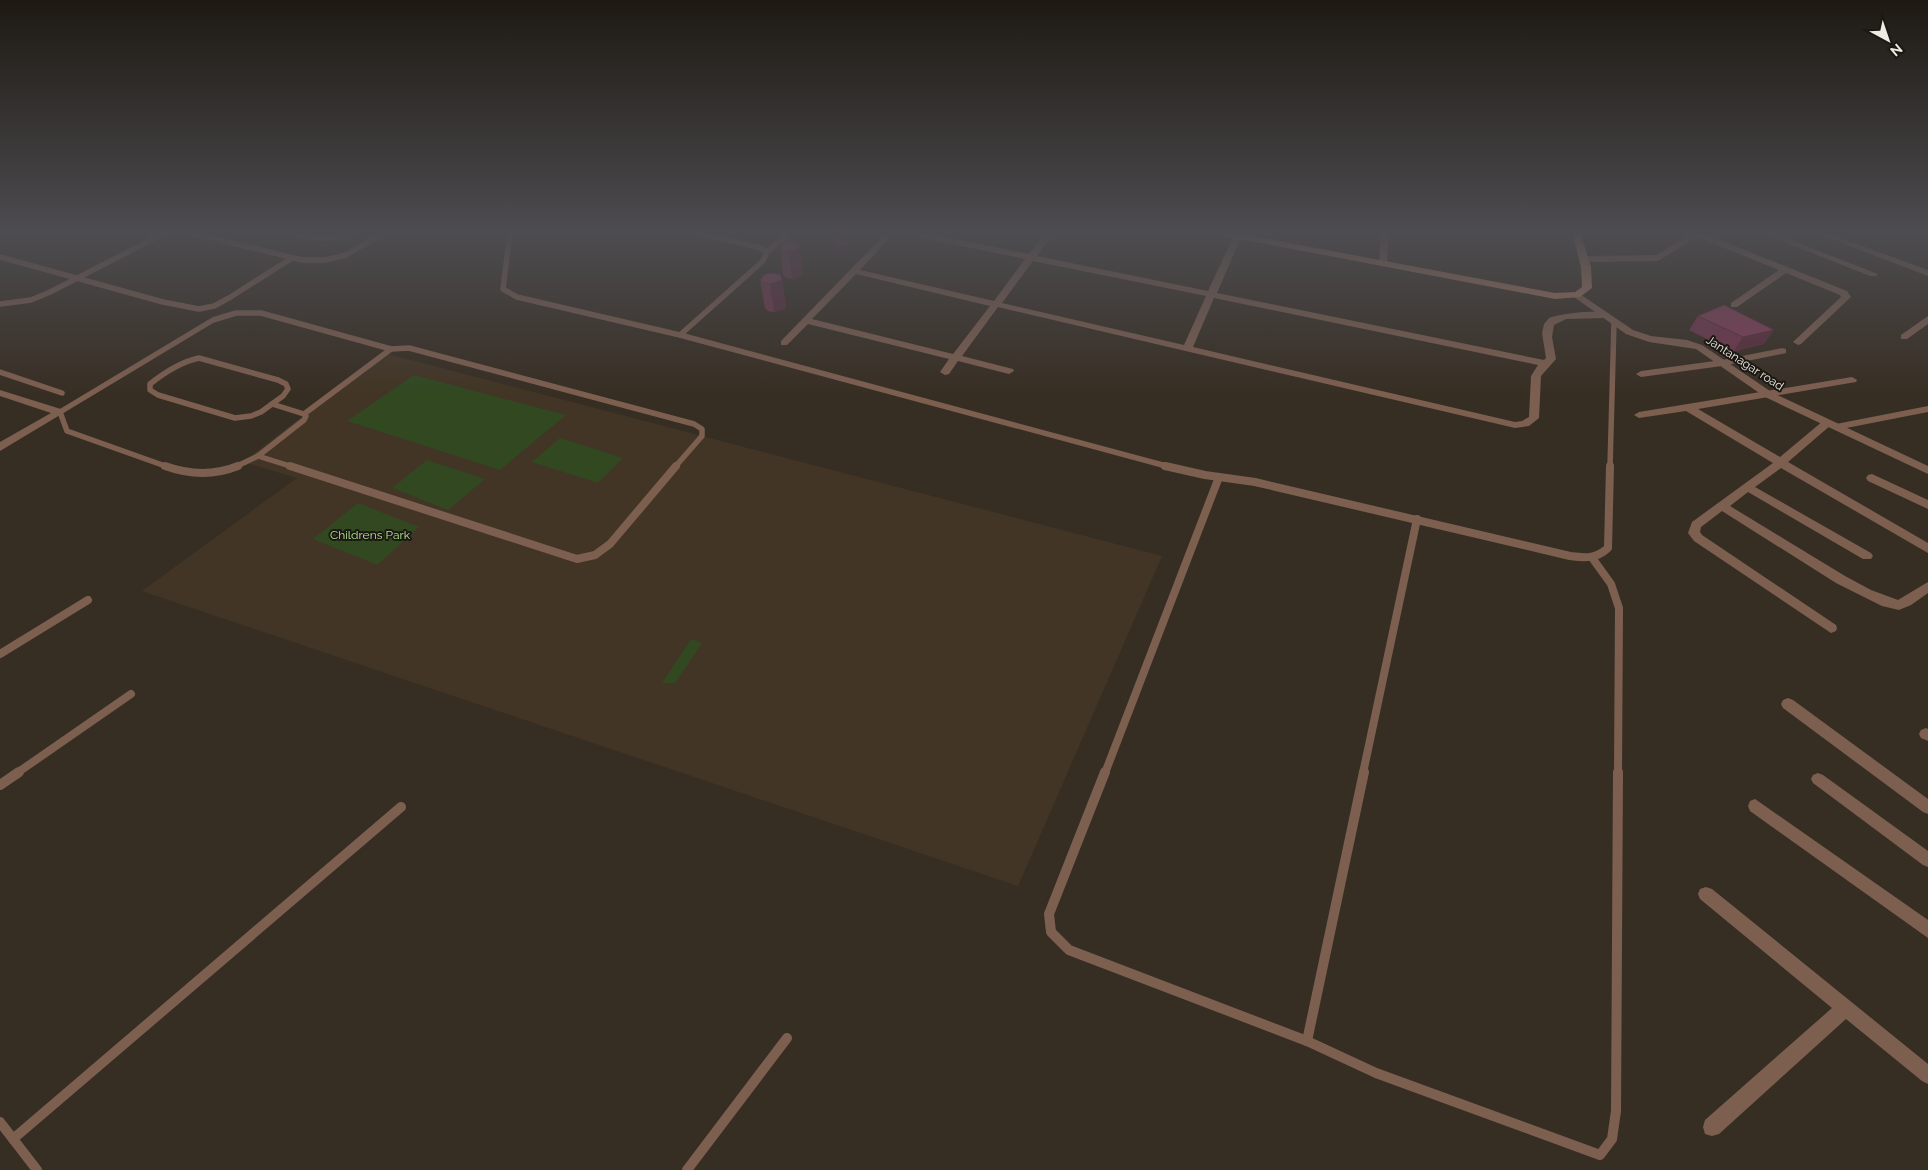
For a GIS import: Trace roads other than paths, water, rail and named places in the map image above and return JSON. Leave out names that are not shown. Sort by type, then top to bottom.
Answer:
[{"type":"main road","points":[[1504,287],[1554,296],[1577,294],[1587,287]]},
{"type":"street","points":[[784,343],[840,287]]},
{"type":"street","points":[[919,287],[1515,425],[1525,424],[1534,418],[1536,376],[1538,371],[1551,359],[1547,334],[1552,319],[1560,317],[1605,316]]},
{"type":"street","points":[[945,372],[1010,287]]},
{"type":"street","points":[[1176,287],[1546,364]]},
{"type":"street","points":[[1187,349],[1216,287]]},
{"type":"street","points":[[1734,305],[1761,287]]},
{"type":"street","points":[[1798,342],[1846,297],[1840,290],[1831,287]]},
{"type":"street","name":"Jantanagar road","points":[[1577,294],[1614,322],[1648,339],[1691,343],[1769,396],[1928,470]]},
{"type":"street","points":[[1904,337],[1928,319]]},
{"type":"street","points":[[807,321],[1008,371]]},
{"type":"street","points":[[1641,374],[1722,363],[1782,351]]},
{"type":"street","points":[[1639,415],[1769,396],[1852,380]]},
{"type":"street","points":[[0,393],[60,412]]},
{"type":"street","points":[[1688,408],[1928,549]]},
{"type":"street","points":[[1831,628],[1698,538],[1694,533],[1696,525],[1832,425],[1928,409]]},
{"type":"street","points":[[1,446],[60,412]]},
{"type":"street","points":[[1872,478],[1928,505]]},
{"type":"street","points":[[1747,487],[1867,556]]},
{"type":"street","points":[[1722,506],[1859,590],[1889,604],[1898,605],[1928,587]]},
{"type":"street","points":[[1788,704],[1928,807]]},
{"type":"street","points":[[1818,779],[1928,860]]},
{"type":"street","points":[[1755,806],[1928,930]]},
{"type":"street","points":[[1706,894],[1928,1074]]},
{"type":"street","points":[[1712,1127],[1845,1008]]},
{"type":"lane","points":[[0,304],[31,300],[60,287]]},
{"type":"lane","points":[[108,287],[163,302],[199,309],[214,306],[247,287]]},
{"type":"lane","points":[[503,287],[503,289],[509,294],[517,298],[680,335],[1179,470],[1255,482],[1570,556],[1593,559],[1602,555],[1608,548],[1614,322]]},
{"type":"lane","points":[[680,335],[734,287]]},
{"type":"lane","points":[[258,456],[577,559],[595,555],[610,544],[702,436],[702,429],[680,419],[409,348],[391,349],[261,313],[247,311],[230,313],[196,329],[60,412],[67,431],[181,472],[199,476],[218,475],[240,467],[258,456],[304,420],[306,416],[304,414]]},
{"type":"lane","points":[[304,414],[391,349]]},
{"type":"lane","points":[[272,404],[288,389],[286,384],[199,358],[186,360],[150,384],[150,390],[158,395],[236,418],[251,416],[272,404],[304,414]]},
{"type":"lane","points":[[0,372],[62,394]]},
{"type":"lane","points":[[1219,477],[1066,875],[1049,914],[1051,932],[1069,950],[1308,1041],[1376,1073],[1600,1155],[1612,1139],[1616,1110],[1619,608],[1611,584],[1593,559]]},
{"type":"lane","points":[[1308,1041],[1417,519]]},
{"type":"lane","points":[[0,654],[88,600]]},
{"type":"lane","points":[[0,785],[131,694]]},
{"type":"lane","points":[[13,1139],[401,807]]},
{"type":"lane","points":[[687,1170],[787,1038]]},
{"type":"lane","points":[[0,1122],[37,1170]]},
{"type":"park label","name":"Childrens Park","points":[[370,535]]}]
